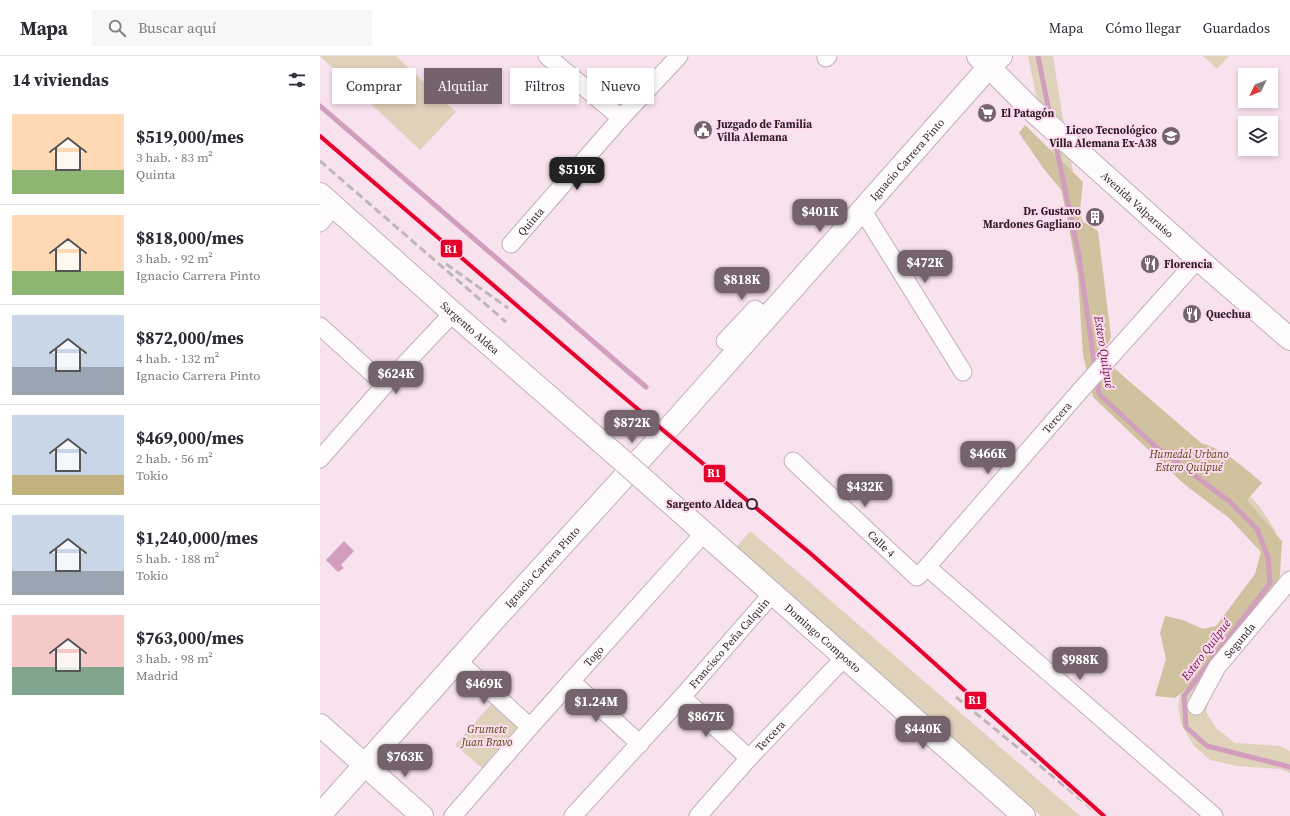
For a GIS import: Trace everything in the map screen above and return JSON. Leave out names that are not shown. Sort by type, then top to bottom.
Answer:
[{"type":"main road","name":"Avenida Valparaíso","points":[[989,60],[1032,110],[1070,142],[1198,259],[1289,336]]},
{"type":"main road","name":"Ignacio Carrera Pinto","points":[[320,816],[863,211],[989,60]]},
{"type":"main road","name":"Sargento Aldea","points":[[327,200],[453,313],[623,461]]},
{"type":"main road","name":"Domingo Composto","points":[[623,461],[1024,816]]},
{"type":"main road","points":[[320,725],[422,816]]},
{"type":"street","points":[[547,56],[621,118]]},
{"type":"street","name":"Quinta","points":[[511,244],[621,118],[679,56]]},
{"type":"street","points":[[320,223],[327,200]]},
{"type":"street","points":[[863,211],[963,372]]},
{"type":"street","name":"Tercera","points":[[922,572],[1079,392],[1198,259]]},
{"type":"street","points":[[726,341],[755,309],[766,318]]},
{"type":"street","points":[[320,459],[385,385],[453,313]]},
{"type":"street","points":[[320,326],[385,385]]},
{"type":"street","name":"Calle 4","points":[[794,461],[922,572],[1214,816]]},
{"type":"street","name":"Togo","points":[[453,816],[530,727],[704,533]]},
{"type":"street","name":"Segunda","points":[[1196,706],[1217,667],[1290,580]]},
{"type":"street","name":"Francisco Peña Calquin","points":[[573,816],[640,744],[772,594]]},
{"type":"street","name":"Tercera","points":[[698,816],[749,758],[844,658]]},
{"type":"street","points":[[458,661],[530,727]]},
{"type":"street","points":[[571,681],[640,744]]},
{"type":"street","points":[[682,697],[749,758]]},
{"type":"green space","points":[[320,56],[396,56],[409,68],[333,68]]},
{"type":"green space","name":"Humedal Urbano Estero Quilpué","points":[[1028,56],[1053,56],[1062,114],[1083,224],[1102,304],[1106,365],[1229,473],[1260,507],[1275,530],[1280,550],[1215,675],[1206,712],[1216,728],[1235,743],[1280,746],[1290,751],[1290,773],[1280,769],[1237,766],[1210,760],[1194,746],[1181,724],[1178,705],[1181,691],[1264,567],[1257,541],[1101,393],[1081,274],[1052,153],[1036,96]]},
{"type":"green space","points":[[1203,56],[1229,56],[1217,69]]},
{"type":"green space","points":[[416,75],[424,82],[424,104],[447,104],[456,112],[420,150],[371,104],[416,104]]},
{"type":"green space","points":[[1025,125],[1083,182],[1079,219],[1098,231],[1111,337],[1102,356],[1201,443],[1226,455],[1241,465],[1262,483],[1247,500],[1282,541],[1279,590],[1211,669],[1175,698],[1155,696],[1166,659],[1160,633],[1165,616],[1183,620],[1203,629],[1216,626],[1255,574],[1261,552],[1229,518],[1184,484],[1093,397],[1083,355],[1078,276],[1062,191],[1044,169],[1019,133]]},
{"type":"green space","points":[[750,531],[1080,816],[1041,816],[734,550]]},
{"type":"green space","name":"Grumete Juan Bravo","points":[[493,702],[519,725],[482,768],[455,745]]},
{"type":"shaded area","points":[[344,541],[354,551],[341,565],[344,568],[338,572],[326,560]]},
{"type":"waterway","name":"Estero Quilpué","points":[[1038,56],[1050,116]]},
{"type":"waterway","points":[[320,106],[646,387]]},
{"type":"waterway","name":"Estero Quilpué","points":[[1055,141],[1079,256],[1095,368]]},
{"type":"waterway","name":"Estero Quilpué","points":[[1097,377],[1099,394],[1155,446],[1229,501],[1257,529],[1268,557],[1270,583],[1184,696],[1186,727],[1207,746],[1290,767]]},
{"type":"railway","points":[[320,161],[506,322]]},
{"type":"railway","points":[[446,264],[508,308]]},
{"type":"railway","points":[[956,697],[1101,816]]},
{"type":"transit line","name":"R1","points":[[320,136],[621,395],[810,553],[1104,816]]},
{"type":"place","name":"El Patagón","points":[[987,113]]},
{"type":"place","name":"Juzgado de Familia Villa Alemana","points":[[703,130]]},
{"type":"place","name":"Liceo Tecnológico Villa Alemana Ex-A38","points":[[1171,136]]},
{"type":"place","name":"Dr. Gustavo Mardones Gagliano","points":[[1095,217]]},
{"type":"place","name":"Florencia","points":[[1150,264]]},
{"type":"place","name":"Quechua","points":[[1192,314]]},
{"type":"place","name":"Sargento Aldea","points":[[752,504]]}]
